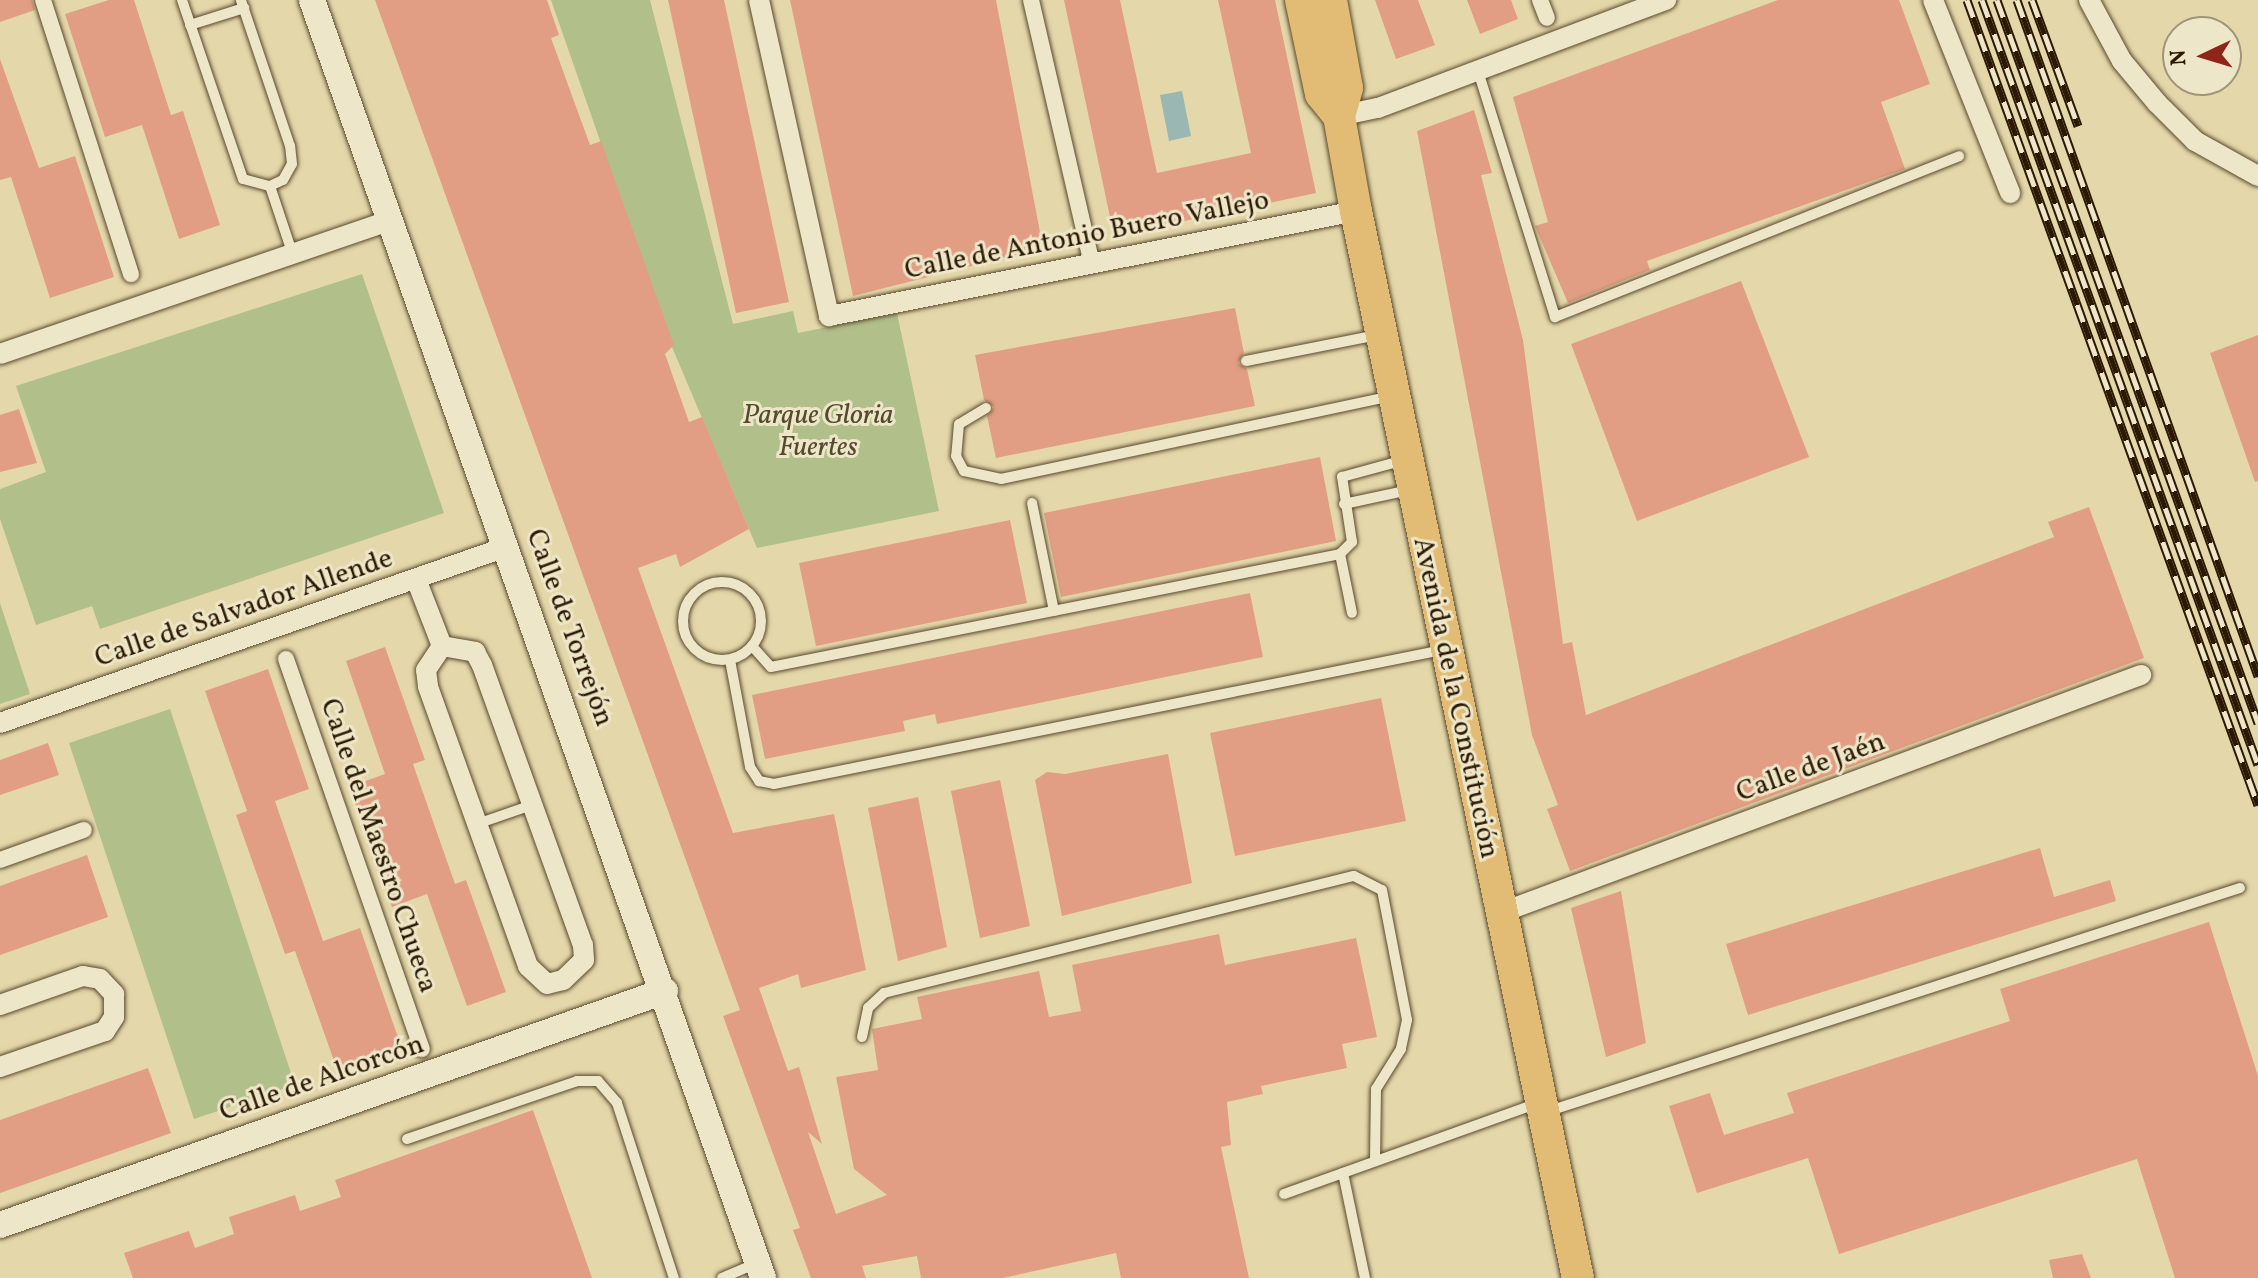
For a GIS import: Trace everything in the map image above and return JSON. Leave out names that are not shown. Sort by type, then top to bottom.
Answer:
[{"type":"main road","name":"Avenida de la Constitución","points":[[1301,0],[1321,94],[1339,116]]},
{"type":"main road","name":"Avenida de la Constitución","points":[[1331,0],[1347,88],[1339,116],[1356,211],[1444,649],[1578,1278]]},
{"type":"street","points":[[43,0],[131,274]]},
{"type":"street","name":"Calle de Torrejón","points":[[312,0],[665,991],[761,1270]]},
{"type":"street","name":"Calle de Antonio Buero Vallejo","points":[[759,0],[829,316],[1356,211]]},
{"type":"street","points":[[1031,0],[1092,264]]},
{"type":"street","points":[[1540,0],[1547,18]]},
{"type":"street","points":[[1339,116],[1478,71],[1666,0]]},
{"type":"street","points":[[1933,0],[2010,193]]},
{"type":"street","points":[[2089,0],[2122,61],[2157,103],[2195,141],[2258,176]]},
{"type":"street","points":[[0,354],[391,220]]},
{"type":"street","name":"Calle de Salvador Allende","points":[[0,723],[506,547]]},
{"type":"street","points":[[416,579],[442,646]]},
{"type":"street","points":[[442,646],[475,652],[583,945],[584,960],[563,980],[547,984],[528,966],[428,686],[426,670],[442,646]]},
{"type":"street","name":"Calle del Maestro Chueca","points":[[286,659],[422,1049]]},
{"type":"street","name":"Calle de Jaén","points":[[1500,913],[2141,675]]},
{"type":"street","points":[[0,860],[84,830]]},
{"type":"street","points":[[0,1005],[83,976],[100,979],[114,994],[114,1017],[105,1031],[0,1067]]},
{"type":"street","name":"Calle de Alcorcón","points":[[0,1225],[665,991]]},
{"type":"lane","points":[[182,0],[190,25],[243,179],[270,186],[283,180],[292,164],[290,146],[242,4],[190,25]]},
{"type":"lane","points":[[1478,71],[1555,317],[1959,156]]},
{"type":"lane","points":[[270,186],[293,255]]},
{"type":"lane","points":[[1246,361],[1380,334]]},
{"type":"lane","points":[[986,408],[959,424],[956,456],[964,471],[1001,479],[1393,396]]},
{"type":"lane","points":[[1344,504],[1410,475]]},
{"type":"lane","points":[[752,646],[771,667],[1340,554],[1352,542],[1342,477],[1410,475]]},
{"type":"lane","points":[[1032,503],[1054,611]]},
{"type":"lane","points":[[1340,554],[1352,613]]},
{"type":"lane","points":[[721,581],[745,589],[761,622],[752,646],[730,660],[705,656],[686,638],[683,612],[697,590],[721,581]]},
{"type":"lane","points":[[730,660],[750,767],[759,781],[774,784],[1444,649]]},
{"type":"lane","points":[[477,824],[532,805]]},
{"type":"lane","points":[[862,1037],[868,1008],[884,993],[1354,876],[1382,890],[1407,1020],[1401,1049],[1376,1089],[1375,1161]]},
{"type":"lane","points":[[1284,1194],[1375,1161],[2240,888]]},
{"type":"lane","points":[[407,1139],[577,1081],[598,1081],[617,1103],[674,1278]]},
{"type":"lane","points":[[1343,1173],[1365,1278]]},
{"type":"lane","points":[[722,1278],[761,1270]]},
{"type":"green space","name":"Parque Gloria Fuertes","points":[[551,0],[650,0],[733,324],[793,311],[798,333],[897,313],[939,511],[757,548],[672,347]]},
{"type":"green space","points":[[362,274],[444,513],[100,629],[92,606],[36,625],[0,519],[0,489],[46,472],[16,386]]},
{"type":"green space","points":[[0,603],[30,694],[0,704]]},
{"type":"green space","points":[[170,709],[295,1085],[194,1119],[69,743]]},
{"type":"water","points":[[1182,91],[1191,136],[1169,141],[1160,95]]},
{"type":"building","points":[[0,0],[32,0],[35,10],[0,22]]},
{"type":"building","points":[[109,0],[134,0],[171,115],[183,111],[220,225],[179,239],[142,125],[105,137],[65,14]]},
{"type":"building","points":[[375,0],[547,0],[559,35],[551,38],[590,145],[601,141],[674,345],[665,354],[689,422],[702,417],[749,529],[680,567],[676,554],[638,568],[733,833],[834,814],[866,970],[801,988],[798,974],[759,988],[788,1071],[799,1067],[822,1144],[808,1132],[836,1214],[887,1195],[854,1169],[836,1077],[878,1070],[872,1029],[922,1019],[917,997],[1039,971],[1049,1017],[1081,1011],[1072,965],[1219,934],[1225,965],[1356,938],[1377,1037],[1342,1044],[1347,1068],[1261,1086],[1263,1094],[1227,1102],[1231,1145],[1221,1147],[1249,1278],[1121,1278],[1116,1253],[1003,1278],[921,1278],[917,1256],[862,1266],[866,1278],[811,1278],[793,1230],[800,1228],[723,1016],[740,1010]]},
{"type":"building","points":[[668,0],[724,0],[789,302],[736,313]]},
{"type":"building","points":[[790,0],[996,0],[1043,248],[853,296]]},
{"type":"building","points":[[1064,0],[1120,0],[1157,173],[1251,153],[1218,0],[1275,0],[1316,193],[1114,236]]},
{"type":"building","points":[[1375,0],[1418,0],[1435,45],[1396,59]]},
{"type":"building","points":[[1467,0],[1511,0],[1518,19],[1480,34]]},
{"type":"building","points":[[1778,0],[1899,0],[1930,84],[1881,102],[1905,169],[1647,261],[1650,270],[1568,303],[1535,226],[1548,222],[1513,97]]},
{"type":"building","points":[[0,59],[39,168],[75,156],[114,277],[50,298],[11,177],[0,180]]},
{"type":"building","points":[[1474,110],[1492,173],[1481,175],[1523,340],[1563,644],[1572,642],[1586,715],[2054,537],[2048,522],[2089,507],[2144,658],[1570,871],[1547,809],[1558,805],[1532,735],[1417,131]]},
{"type":"building","points":[[1741,281],[1809,457],[1637,521],[1571,344]]},
{"type":"building","points":[[1235,308],[1244,353],[1238,363],[1247,369],[1255,406],[996,458],[987,416],[994,407],[984,400],[975,355]]},
{"type":"building","points":[[2258,335],[2258,481],[2255,482],[2210,353]]},
{"type":"building","points":[[19,409],[37,463],[0,472],[0,415]]},
{"type":"building","points":[[1320,457],[1336,541],[1061,597],[1044,513]]},
{"type":"building","points":[[1010,520],[1027,603],[816,646],[799,563]]},
{"type":"building","points":[[1250,593],[1263,657],[937,724],[935,714],[903,721],[905,731],[765,759],[752,695]]},
{"type":"building","points":[[385,647],[425,760],[413,764],[455,884],[466,880],[506,992],[467,1006],[427,894],[392,907],[349,787],[385,774],[346,661]]},
{"type":"building","points":[[268,669],[309,789],[275,801],[323,941],[360,928],[402,1049],[338,1072],[295,951],[285,954],[236,815],[247,811],[205,691]]},
{"type":"building","points":[[1381,698],[1406,821],[1235,856],[1210,733]]},
{"type":"building","points":[[48,743],[59,775],[0,795],[0,760]]},
{"type":"building","points":[[1168,754],[1192,883],[1062,916],[1035,780],[1047,772],[1065,774]]},
{"type":"building","points":[[1000,780],[1030,926],[980,938],[951,791]]},
{"type":"building","points":[[918,797],[947,947],[898,961],[868,808]]},
{"type":"building","points":[[2040,848],[2054,897],[2110,880],[2116,901],[1748,1015],[1726,944]]},
{"type":"building","points":[[87,855],[108,917],[0,955],[0,886]]},
{"type":"building","points":[[1621,891],[1646,1043],[1606,1057],[1571,908]]},
{"type":"building","points":[[2209,922],[2258,1076],[2258,1278],[2175,1278],[2137,1159],[1839,1254],[1808,1158],[1697,1193],[1669,1106],[1710,1093],[1724,1135],[1794,1113],[1787,1093],[2010,1021],[2000,989]]},
{"type":"building","points":[[148,1068],[171,1133],[0,1193],[0,1120]]},
{"type":"building","points":[[533,1110],[592,1278],[133,1278],[124,1253],[189,1231],[195,1248],[234,1234],[229,1217],[295,1195],[300,1211],[341,1197],[335,1180]]},
{"type":"building","points":[[2082,1254],[2091,1278],[2053,1278],[2049,1260]]},
{"type":"railway","points":[[1967,0],[2258,805]]},
{"type":"railway","points":[[1982,0],[2258,765]]},
{"type":"railway","points":[[1997,0],[2258,723]]},
{"type":"railway","points":[[2017,0],[2258,676]]},
{"type":"railway","points":[[2032,0],[2078,126]]}]
